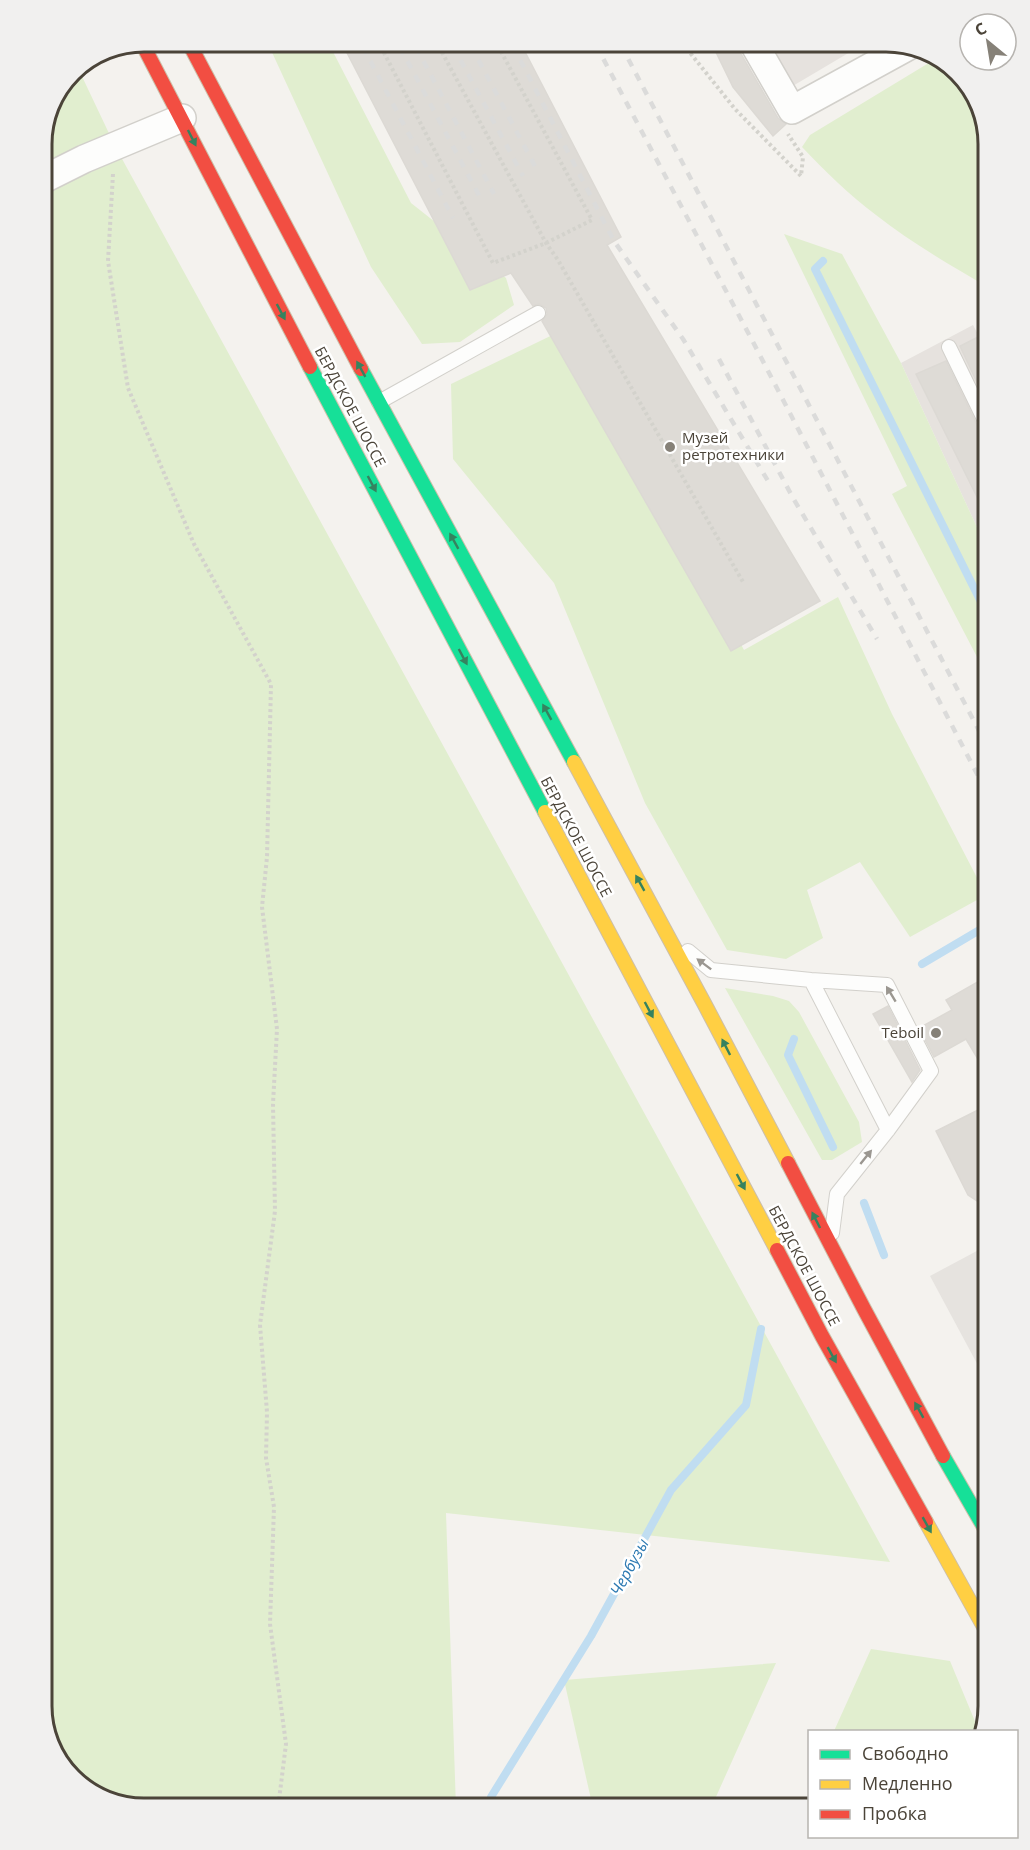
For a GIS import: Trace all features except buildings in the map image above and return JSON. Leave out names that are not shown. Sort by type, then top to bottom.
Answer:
[{"type":"highway","name":"БЕРДСКОЕ ШОССЕ","points":[[147,52],[256,265],[822,1336],[899,1464],[978,1615]]},
{"type":"highway","name":"БЕРДСКОЕ ШОССЕ","points":[[194,52],[281,223],[668,935],[933,1445],[978,1518]]},
{"type":"street","points":[[759,53],[792,110],[897,53]]},
{"type":"street","points":[[53,175],[182,118]]},
{"type":"lane","points":[[379,402],[538,313]]},
{"type":"lane","points":[[949,347],[978,406]]},
{"type":"lane","points":[[668,935],[711,970],[887,986],[932,1071],[837,1194],[831,1247]]},
{"type":"lane","points":[[811,980],[888,1130]]},
{"type":"path","points":[[384,52],[493,263],[546,243],[592,220],[501,52]]},
{"type":"path","points":[[442,52],[546,243],[558,260],[743,582]]},
{"type":"path","points":[[690,53],[735,109],[801,176],[803,157],[786,131],[798,106]]},
{"type":"path","points":[[115,146],[108,261],[128,388],[194,544],[271,684],[267,857],[262,907],[278,1029],[273,1104],[275,1211],[260,1325],[267,1412],[266,1458],[274,1507],[270,1624],[286,1744],[279,1797]]},
{"type":"shaded area","points":[[766,53],[849,53],[786,90]]},
{"type":"shaded area","points":[[973,325],[978,334],[978,529],[901,363]]},
{"type":"shaded area","points":[[978,1250],[978,1365],[930,1276]]},
{"type":"green space","points":[[272,52],[333,52],[411,203],[506,278],[514,305],[460,342],[422,344],[371,267]]},
{"type":"green space","points":[[928,63],[946,75],[965,99],[976,127],[978,281],[930,253],[889,225],[847,191],[802,147],[810,135]]},
{"type":"green space","points":[[82,77],[115,146],[890,1562],[446,1513],[456,1797],[127,1796],[115,1793],[94,1782],[80,1770],[65,1751],[54,1723],[52,1705],[53,139],[62,104]]},
{"type":"green space","points":[[784,234],[842,254],[901,363],[978,529],[978,659],[892,494],[907,486]]},
{"type":"green space","points":[[569,327],[744,650],[838,597],[892,714],[978,880],[978,899],[910,937],[860,862],[807,890],[823,938],[786,959],[727,950],[645,803],[554,583],[453,459],[451,384]]},
{"type":"green space","points":[[725,988],[789,1001],[799,1012],[859,1122],[862,1142],[832,1160],[822,1160]]},
{"type":"green space","points":[[871,1649],[950,1661],[976,1723],[974,1730],[834,1730]]},
{"type":"green space","points":[[776,1663],[716,1798],[591,1798],[564,1680]]},
{"type":"waterway","points":[[823,261],[815,269],[978,596]]},
{"type":"waterway","points":[[922,964],[978,931]]},
{"type":"waterway","points":[[794,1039],[788,1055],[833,1147]]},
{"type":"waterway","points":[[864,1203],[884,1255]]},
{"type":"waterway","name":"Чербузы","points":[[491,1797],[591,1636],[671,1490],[746,1405],[761,1329]]},
{"type":"railway","points":[[366,52],[453,218]]},
{"type":"railway","points":[[403,52],[482,201]]},
{"type":"railway","points":[[419,52],[494,194]]},
{"type":"railway","points":[[456,52],[523,176]]},
{"type":"railway","points":[[474,52],[536,168]]},
{"type":"railway","points":[[516,52],[614,241],[683,339],[771,486]]},
{"type":"railway","points":[[600,53],[978,776]]},
{"type":"railway","points":[[625,53],[978,729]]},
{"type":"railway","points":[[719,359],[793,498],[877,639]]},
{"type":"traffic: fast","points":[[310,367],[545,812]]},
{"type":"traffic: fast","points":[[361,369],[574,762]]},
{"type":"traffic: fast","points":[[943,1456],[978,1517]]},
{"type":"traffic: slow","points":[[574,762],[788,1163]]},
{"type":"traffic: slow","points":[[545,812],[777,1250]]},
{"type":"traffic: slow","points":[[926,1522],[978,1616]]},
{"type":"traffic: jam","points":[[147,52],[310,367]]},
{"type":"traffic: jam","points":[[194,52],[361,369]]},
{"type":"traffic: jam","points":[[788,1163],[943,1456]]},
{"type":"traffic: jam","points":[[777,1250],[822,1336],[926,1522]]},
{"type":"place","name":"Музей ретротехники","points":[[670,447]]},
{"type":"place","name":"Teboil","points":[[936,1033]]}]
